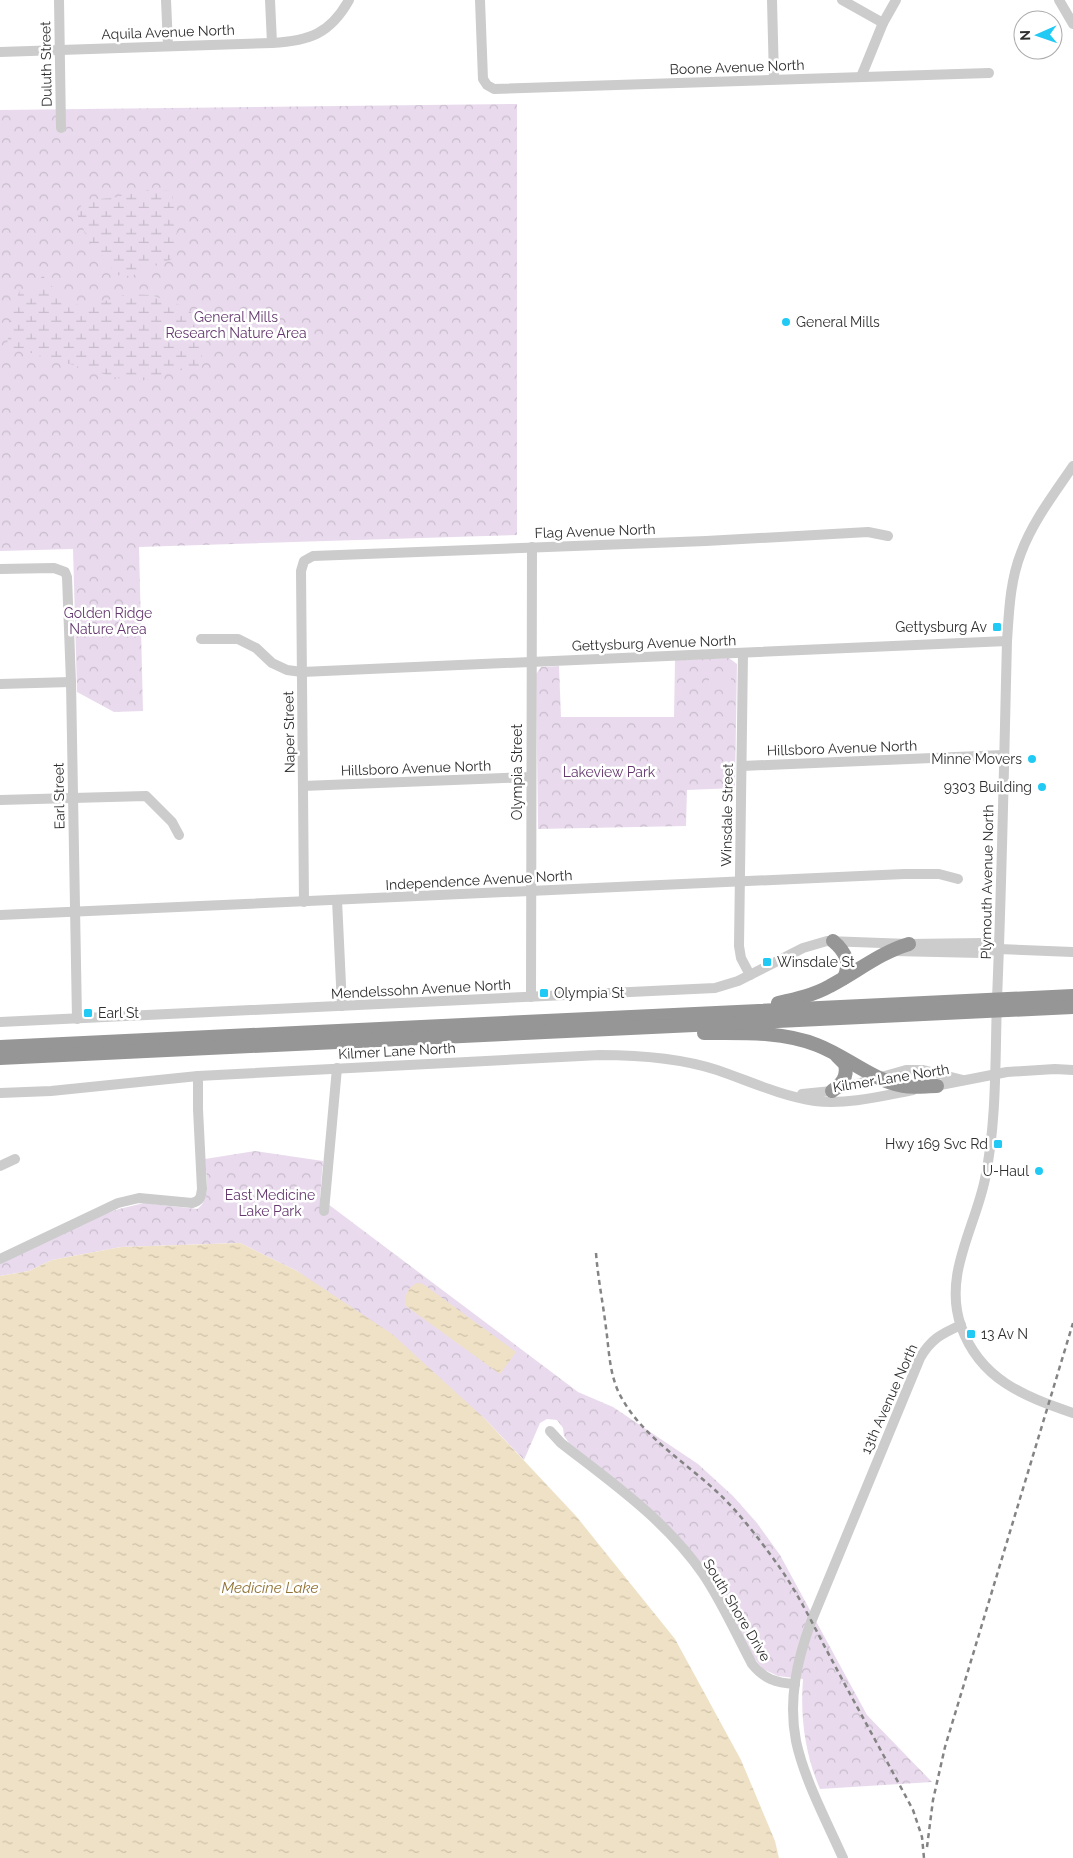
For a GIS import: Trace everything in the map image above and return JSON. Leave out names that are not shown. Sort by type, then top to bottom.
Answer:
[{"type":"highway","points":[[833,941],[842,949],[847,960],[848,971],[844,978]]},
{"type":"highway","points":[[661,1016],[794,1000],[823,990],[889,951],[909,944]]},
{"type":"highway","points":[[1028,1004],[1073,996]]},
{"type":"highway","points":[[0,1047],[661,1016],[1028,1004],[1073,1007]]},
{"type":"highway","points":[[0,1058],[585,1030],[966,1006]]},
{"type":"highway","points":[[585,1030],[653,1034],[729,1033],[781,1036],[806,1041],[833,1052],[879,1077],[905,1086],[937,1086]]},
{"type":"highway","points":[[832,1091],[843,1082],[846,1069],[842,1060],[833,1052]]},
{"type":"street","name":"Duluth Street","points":[[58,0],[61,128]]},
{"type":"street","points":[[166,0],[168,46]]},
{"type":"street","points":[[270,0],[272,43]]},
{"type":"street","name":"Aquila Avenue North","points":[[0,52],[272,43],[300,40],[311,37],[332,24],[349,0]]},
{"type":"street","name":"Boone Avenue North","points":[[480,0],[482,79],[494,89],[989,73]]},
{"type":"street","points":[[772,0],[774,79]]},
{"type":"street","points":[[842,0],[883,23]]},
{"type":"street","points":[[861,77],[883,23],[896,0]]},
{"type":"street","points":[[1059,0],[1073,24]]},
{"type":"street","name":"Plymouth Avenue North","points":[[994,1075],[1003,755],[1010,595],[1021,553],[1040,516],[1073,466]]},
{"type":"street","name":"Flag Avenue North","points":[[304,561],[313,556],[706,541],[868,532],[888,536]]},
{"type":"street","name":"Olympia Street","points":[[531,997],[532,547]]},
{"type":"street","name":"Naper Street","points":[[304,561],[301,572],[304,902]]},
{"type":"street","name":"Earl Street","points":[[0,569],[54,568],[65,572],[68,583],[77,1019]]},
{"type":"street","name":"Gettysburg Avenue North","points":[[201,639],[238,639],[256,648],[272,663],[287,670],[302,672],[1007,641]]},
{"type":"street","name":"Winsdale Street","points":[[742,653],[739,946],[740,958],[750,975]]},
{"type":"street","points":[[0,684],[71,682]]},
{"type":"street","name":"Hillsboro Avenue North","points":[[742,766],[1003,755]]},
{"type":"street","name":"Hillsboro Avenue North","points":[[303,786],[531,777]]},
{"type":"street","points":[[0,800],[146,796],[172,822],[180,835]]},
{"type":"street","name":"Independence Avenue North","points":[[0,915],[913,874],[939,874],[958,879]]},
{"type":"street","points":[[337,900],[342,1006]]},
{"type":"street","name":"Mendelssohn Avenue North","points":[[0,1022],[715,988],[738,981],[803,948],[833,941],[909,944],[984,943],[999,949]]},
{"type":"street","name":"Mendelssohn Avenue North","points":[[833,941],[889,951],[907,952],[981,953],[999,949],[1073,952]]},
{"type":"street","name":"Kilmer Lane North","points":[[0,1092],[60,1090],[198,1076],[600,1055],[664,1059],[714,1069],[791,1095],[815,1101],[844,1101],[937,1086],[1007,1072],[1073,1070]]},
{"type":"street","points":[[324,1211],[337,1068]]},
{"type":"street","name":"Kilmer Lane North","points":[[791,1095],[832,1091],[906,1070],[923,1070],[965,1080]]},
{"type":"street","points":[[994,1075],[993,1124],[984,1182],[958,1266],[956,1299],[961,1325],[980,1361],[994,1376],[1025,1395],[1073,1413]]},
{"type":"street","points":[[0,1259],[118,1203],[139,1198],[198,1202],[201,1198],[202,1188],[198,1076]]},
{"type":"street","points":[[0,1166],[15,1159]]},
{"type":"street","name":"13th Avenue North","points":[[795,1684],[801,1650],[811,1622],[920,1358],[931,1341],[961,1325]]},
{"type":"street","name":"South Shore Drive","points":[[550,1431],[561,1443],[655,1519],[681,1547],[703,1574],[757,1671],[780,1683],[795,1684]]},
{"type":"street","points":[[795,1684],[794,1718],[798,1748],[811,1784],[844,1858]]},
{"type":"green space","name":"General Mills Research Nature Area","points":[[517,104],[517,535],[139,547],[143,711],[114,712],[77,692],[73,549],[0,551],[0,110]]},
{"type":"green space","points":[[149,190],[171,191],[177,234],[172,259],[131,276],[115,275],[105,258],[89,242],[77,214],[84,200],[112,198]]},
{"type":"green space","points":[[42,275],[57,292],[83,308],[127,294],[151,295],[186,307],[209,332],[199,366],[135,383],[7,346],[10,320],[20,289],[38,289]]},
{"type":"green space","name":"Lakeview Park","points":[[729,658],[737,664],[735,788],[687,790],[686,826],[538,829],[536,674],[541,667],[559,666],[561,717],[674,717],[675,660]]},
{"type":"green space","points":[[709,672],[731,672],[731,689],[709,690]]},
{"type":"green space","name":"East Medicine Lake Park","points":[[255,1151],[323,1161],[320,1198],[578,1392],[613,1407],[698,1464],[733,1496],[757,1523],[780,1555],[867,1715],[932,1782],[820,1789],[807,1749],[802,1707],[803,1679],[778,1676],[763,1669],[752,1656],[705,1570],[572,1447],[564,1436],[563,1428],[557,1420],[547,1419],[540,1423],[524,1460],[485,1419],[297,1271],[240,1243],[121,1247],[52,1260],[29,1271],[0,1276],[0,1263],[96,1217],[119,1209],[144,1203],[197,1209],[202,1205],[206,1193],[205,1159]]},
{"type":"water","name":"Medicine Lake","points":[[240,1243],[297,1271],[392,1334],[485,1419],[576,1516],[675,1639],[741,1760],[775,1841],[779,1858],[0,1858],[0,1276],[29,1271],[52,1260],[121,1247]]},
{"type":"water","points":[[417,1283],[423,1284],[516,1352],[500,1374],[406,1306],[405,1299],[407,1293]]},
{"type":"railway","points":[[596,1253],[610,1360],[618,1391],[637,1420],[649,1433],[732,1507],[778,1565],[794,1589],[913,1810],[922,1837],[924,1858]]},
{"type":"railway","points":[[927,1847],[933,1800],[945,1747],[1073,1323]]},
{"type":"place","name":"General Mills","points":[[786,322]]},
{"type":"place","name":"Gettysburg Av","points":[[997,627]]},
{"type":"place","name":"Minne Movers","points":[[1032,759]]},
{"type":"place","name":"9303 Building","points":[[1042,787]]},
{"type":"place","name":"Winsdale St","points":[[767,962]]},
{"type":"place","name":"Olympia St","points":[[544,993]]},
{"type":"place","name":"Earl St","points":[[88,1013]]},
{"type":"place","name":"Hwy 169 Svc Rd","points":[[998,1144]]},
{"type":"place","name":"U-Haul","points":[[1039,1171]]},
{"type":"place","name":"13 Av N","points":[[971,1334]]},
{"type":"park label","name":"Golden Ridge Nature Area","points":[[108,622]]}]
